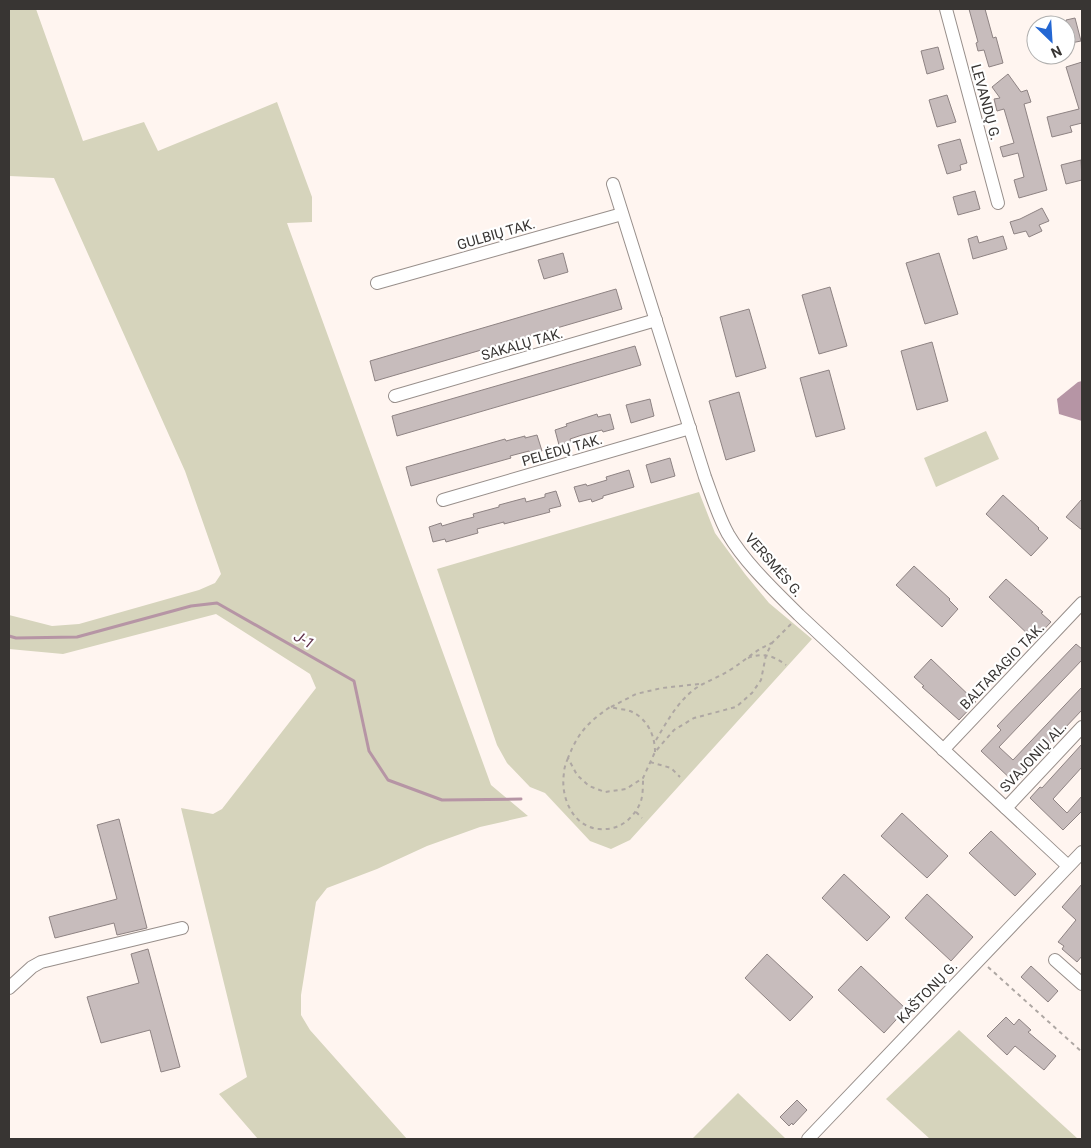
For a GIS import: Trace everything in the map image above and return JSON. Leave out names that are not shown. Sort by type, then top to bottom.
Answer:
[{"type":"street","name":"LEVANDŲ G.","points":[[946,9],[998,203]]},
{"type":"street","name":"VERSMĖS G.","points":[[613,184],[717,510],[729,536],[758,574],[799,614],[1068,866]]},
{"type":"street","name":"GULBIŲ TAK.","points":[[377,283],[622,214]]},
{"type":"street","name":"SAKALŲ TAK.","points":[[396,396],[656,320]]},
{"type":"street","name":"PELĖDŲ TAK.","points":[[443,500],[690,428]]},
{"type":"street","name":"BALTARAGIO TAK.","points":[[944,750],[1082,603]]},
{"type":"street","name":"SVAJONIŲ AL.","points":[[1006,808],[1082,728]]},
{"type":"street","name":"KAŠTONŲ G.","points":[[808,1139],[1082,852]]},
{"type":"street","points":[[9,988],[32,966],[41,962],[182,928]]},
{"type":"street","points":[[1055,960],[1082,984]]},
{"type":"path","points":[[702,684],[662,688],[636,694],[610,708],[581,731],[568,758],[563,774],[564,792],[570,809],[582,823],[590,828],[609,830],[624,823],[636,812],[642,800],[643,778],[655,752],[674,730],[694,718],[736,707],[752,694],[761,680],[766,655],[772,643],[799,614]]},
{"type":"path","points":[[655,741],[672,713],[686,696],[702,684],[719,677],[759,648],[772,643]]},
{"type":"path","points":[[743,660],[756,655],[766,655],[776,658],[786,665]]},
{"type":"path","points":[[610,708],[630,712],[646,723],[655,741],[655,752]]},
{"type":"path","points":[[568,758],[577,775],[590,786],[605,792],[626,788],[643,778]]},
{"type":"path","points":[[650,762],[671,768],[680,777]]},
{"type":"path","points":[[636,812],[642,818]]},
{"type":"path","points":[[983,956],[989,969],[1082,1052]]},
{"type":"shaded area","points":[[9,9],[36,9],[83,141],[144,122],[158,151],[277,102],[312,197],[312,222],[287,223],[491,785],[528,816],[480,827],[427,846],[377,869],[327,888],[316,902],[301,995],[301,1015],[310,1030],[407,1139],[258,1139],[219,1094],[247,1077],[181,808],[213,814],[222,809],[316,688],[310,674],[216,614],[63,654],[9,649],[9,615],[52,626],[79,624],[199,590],[215,583],[221,574],[185,471],[54,178],[9,176]]},
{"type":"shaded area","points":[[1082,381],[1082,421],[1059,414],[1057,399],[1078,382]]},
{"type":"shaded area","points":[[986,431],[999,459],[936,487],[924,458]]},
{"type":"shaded area","points":[[699,492],[715,533],[745,574],[769,603],[812,639],[630,840],[611,849],[590,841],[545,793],[530,787],[507,763],[497,745],[437,569]]},
{"type":"shaded area","points":[[959,1030],[1078,1139],[930,1139],[886,1099]]},
{"type":"shaded area","points":[[738,1093],[786,1139],[692,1139]]},
{"type":"building","points":[[969,9],[985,9],[993,38],[996,37],[1003,63],[989,67],[984,50],[978,51],[976,43],[978,42]]},
{"type":"building","points":[[1076,22],[1081,41],[1076,42]]},
{"type":"building","points":[[938,47],[944,69],[927,74],[921,51]]},
{"type":"building","points":[[1082,62],[1082,123],[1070,126],[1072,132],[1052,137],[1047,117],[1079,109],[1066,67]]},
{"type":"building","points":[[1008,74],[1021,92],[1027,90],[1031,102],[1024,104],[1047,190],[1019,198],[1014,180],[1024,177],[1018,153],[1003,157],[1000,147],[1014,143],[1004,109],[997,111],[994,99],[1000,98],[992,87]]},
{"type":"building","points":[[947,95],[956,122],[937,127],[929,100]]},
{"type":"building","points":[[960,139],[967,163],[960,165],[961,170],[947,174],[938,145]]},
{"type":"building","points":[[1081,160],[1082,180],[1066,184],[1061,165]]},
{"type":"building","points":[[975,191],[980,209],[958,215],[953,197]]},
{"type":"building","points":[[1042,208],[1049,221],[1039,225],[1042,231],[1029,237],[1026,231],[1014,234],[1010,222]]},
{"type":"building","points":[[977,236],[979,243],[1003,236],[1007,249],[973,259],[968,239]]},
{"type":"building","points":[[563,253],[568,272],[544,279],[538,260]]},
{"type":"building","points":[[939,253],[958,314],[925,324],[906,263]]},
{"type":"building","points":[[830,287],[847,346],[819,354],[802,295]]},
{"type":"building","points":[[616,289],[622,309],[375,381],[370,361]]},
{"type":"building","points":[[749,309],[766,368],[736,377],[720,317]]},
{"type":"building","points":[[932,342],[948,401],[917,410],[901,351]]},
{"type":"building","points":[[635,346],[641,365],[397,436],[392,416]]},
{"type":"building","points":[[829,370],[845,429],[816,437],[800,378]]},
{"type":"building","points":[[739,392],[755,451],[726,460],[709,401]]},
{"type":"building","points":[[650,399],[654,416],[631,423],[626,405]]},
{"type":"building","points":[[597,414],[598,417],[610,414],[614,429],[582,435],[570,439],[571,442],[559,445],[555,430],[567,426],[566,424]]},
{"type":"building","points":[[537,435],[542,451],[530,454],[529,451],[510,456],[511,458],[411,486],[406,467],[505,439],[506,441]]},
{"type":"building","points":[[670,458],[675,476],[651,483],[646,465]]},
{"type":"building","points":[[629,470],[634,487],[603,496],[603,498],[592,502],[591,499],[579,502],[574,487],[586,484],[587,486],[607,480],[606,477]]},
{"type":"building","points":[[556,491],[561,506],[549,509],[550,512],[477,529],[478,533],[446,542],[445,539],[433,542],[429,527],[441,523],[442,526],[474,517],[473,514],[525,498],[526,502],[545,497],[545,494]]},
{"type":"building","points":[[1003,495],[1048,538],[1031,556],[986,514]]},
{"type":"building","points":[[1082,499],[1082,530],[1066,517]]},
{"type":"building","points":[[914,566],[950,599],[958,609],[942,627],[896,585]]},
{"type":"building","points":[[1006,579],[1043,612],[1041,613],[1051,622],[1034,640],[989,597]]},
{"type":"building","points":[[1076,644],[1082,649],[1082,660],[999,747],[1013,760],[1082,687],[1082,710],[1015,783],[981,751],[1001,730],[997,726]]},
{"type":"building","points":[[931,659],[976,702],[959,720],[922,687],[924,686],[914,677]]},
{"type":"building","points":[[1082,744],[1082,767],[1053,799],[1067,813],[1082,796],[1082,811],[1063,830],[1030,798],[1040,787],[1042,788]]},
{"type":"building","points":[[902,813],[948,856],[927,878],[881,836]]},
{"type":"building","points":[[119,819],[147,928],[117,935],[114,923],[55,938],[49,917],[117,899],[97,825]]},
{"type":"building","points":[[991,831],[1036,874],[1015,896],[969,853]]},
{"type":"building","points":[[844,874],[890,917],[867,941],[822,898]]},
{"type":"building","points":[[1082,884],[1082,956],[1077,962],[1062,949],[1064,946],[1058,942],[1076,920],[1062,907]]},
{"type":"building","points":[[927,894],[973,937],[951,961],[905,918]]},
{"type":"building","points":[[148,949],[180,1067],[161,1072],[150,1030],[101,1043],[87,997],[139,983],[131,954]]},
{"type":"building","points":[[767,954],[813,997],[790,1021],[745,978]]},
{"type":"building","points":[[861,966],[906,1009],[884,1033],[838,990]]},
{"type":"building","points":[[1031,966],[1058,991],[1048,1002],[1021,977]]},
{"type":"building","points":[[1006,1017],[1014,1025],[1019,1019],[1031,1030],[1028,1032],[1056,1056],[1044,1070],[1015,1046],[1007,1055],[987,1036]]},
{"type":"building","points":[[797,1100],[807,1110],[793,1125],[792,1123],[789,1126],[780,1117]]},
{"type":"waterway","name":"J-1","points":[[9,636],[16,638],[77,637],[191,606],[217,603],[354,681],[369,751],[388,780],[442,800],[521,799]]}]
